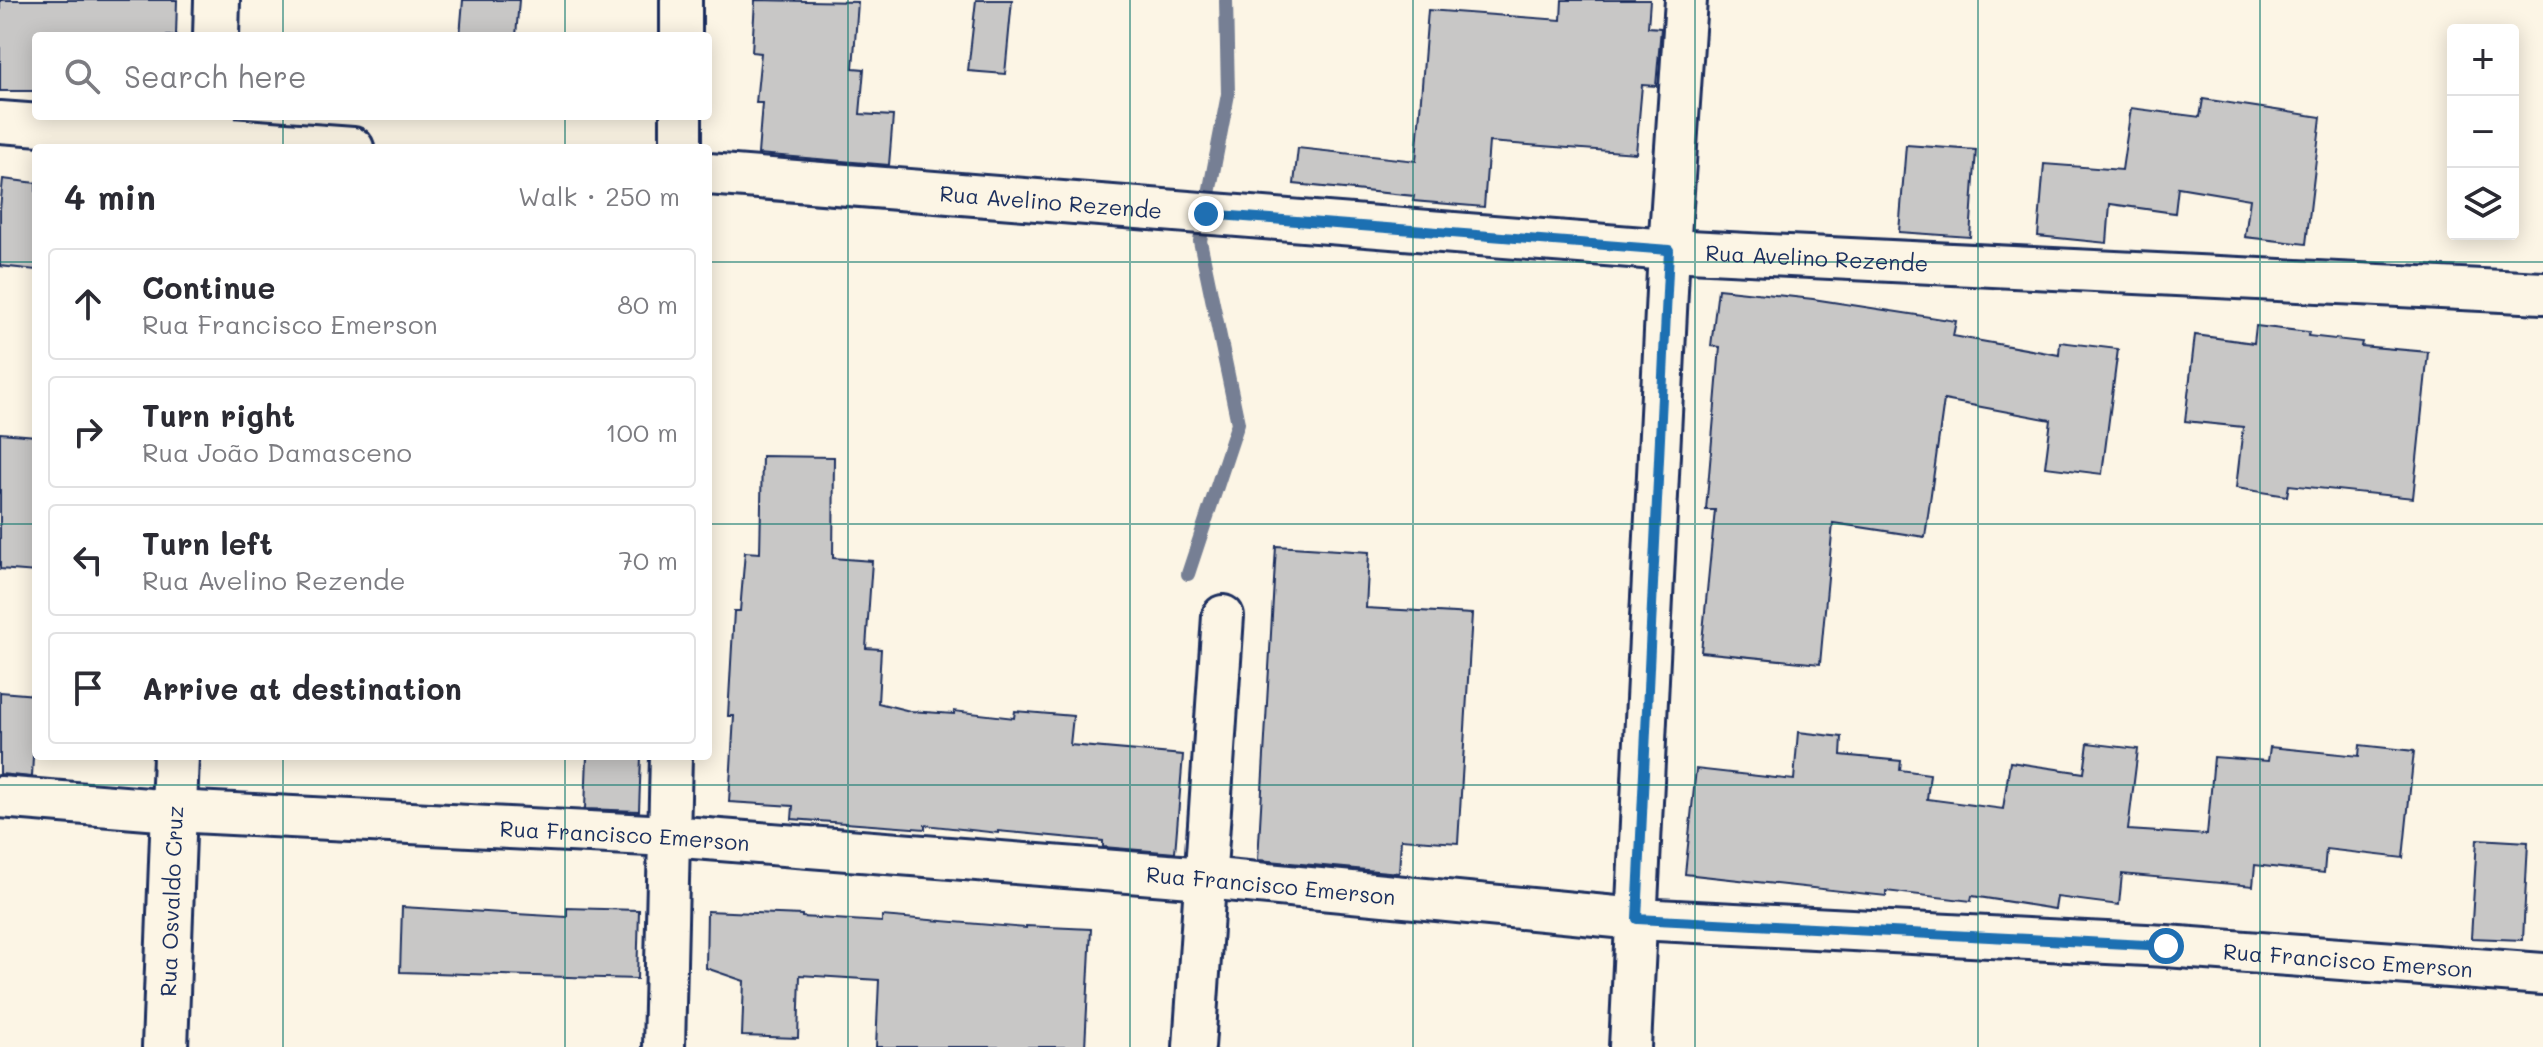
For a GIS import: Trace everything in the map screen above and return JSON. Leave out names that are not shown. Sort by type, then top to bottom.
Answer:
[{"type":"main road","points":[[216,32],[217,0]]},
{"type":"main road","name":"Rua Osvaldo Cruz","points":[[165,1047],[176,760]]},
{"type":"street","points":[[681,0],[681,32]]},
{"type":"street","points":[[1630,1047],[1669,250],[1686,0]]},
{"type":"street","points":[[681,120],[681,144]]},
{"type":"street","points":[[0,122],[212,134],[313,144]]},
{"type":"street","name":"Rua Avelino Rezende","points":[[712,174],[1669,250],[2543,293]]},
{"type":"street","points":[[1194,1047],[1223,616]]},
{"type":"street","points":[[664,1047],[671,760]]},
{"type":"street","name":"Rua Francisco Emerson","points":[[0,797],[173,811],[669,836],[1205,878],[1637,919],[2166,946],[2543,974]]},
{"type":"building","points":[[0,0],[177,0],[176,32],[32,32],[32,91],[0,91]]},
{"type":"building","points":[[463,0],[519,0],[516,32],[460,32]]},
{"type":"building","points":[[755,0],[858,2],[853,68],[864,69],[860,114],[893,116],[889,165],[758,154],[762,103],[756,103],[761,53],[752,52]]},
{"type":"building","points":[[976,0],[1012,0],[1005,74],[968,71]]},
{"type":"building","points":[[1562,0],[1650,0],[1648,27],[1661,28],[1656,86],[1642,85],[1636,153],[1489,142],[1484,207],[1413,201],[1414,196],[1294,184],[1298,148],[1416,161],[1428,10],[1561,20]]},
{"type":"building","points":[[2203,99],[2321,117],[2306,244],[2245,237],[2250,199],[2178,187],[2175,213],[2110,204],[2107,243],[2038,236],[2044,164],[2122,170],[2131,108],[2200,117]]},
{"type":"building","points":[[1906,145],[1976,150],[1970,237],[1899,232]]},
{"type":"building","points":[[3,179],[32,183],[32,270],[0,266]]},
{"type":"building","points":[[1718,289],[1813,299],[1956,321],[1953,336],[2059,355],[2060,342],[2118,349],[2102,474],[2045,467],[2051,420],[1944,400],[1925,537],[1833,523],[1820,664],[1701,652],[1715,510],[1706,510],[1720,347],[1711,346]]},
{"type":"building","points":[[2256,326],[2362,342],[2361,346],[2428,352],[2413,498],[2289,485],[2287,496],[2236,488],[2243,427],[2185,421],[2195,335],[2254,343]]},
{"type":"building","points":[[0,433],[32,436],[32,572],[0,569]]},
{"type":"building","points":[[762,456],[834,457],[833,558],[872,561],[866,648],[881,649],[878,703],[910,711],[954,714],[954,711],[1014,718],[1015,711],[1073,716],[1070,745],[1183,755],[1175,853],[1103,847],[1103,841],[998,831],[792,819],[793,806],[729,802],[734,716],[728,716],[734,611],[740,611],[745,552],[760,553]]},
{"type":"building","points":[[1276,546],[1369,552],[1366,608],[1472,614],[1458,843],[1401,839],[1399,873],[1258,860]]},
{"type":"building","points":[[0,692],[32,695],[32,777],[0,774]]},
{"type":"building","points":[[1798,732],[1842,737],[1841,755],[1901,761],[1900,770],[1930,774],[1927,799],[2003,809],[2010,762],[2084,773],[2088,743],[2138,749],[2128,830],[2207,835],[2214,757],[2268,761],[2270,747],[2359,756],[2360,745],[2414,751],[2403,858],[2326,849],[2324,873],[2255,865],[2253,886],[2122,874],[2119,905],[2057,897],[2055,909],[1972,896],[1971,901],[1886,891],[1886,896],[1685,874],[1696,769],[1794,780]]},
{"type":"building","points":[[587,760],[641,760],[639,811],[585,809]]},
{"type":"building","points":[[2477,839],[2528,842],[2523,940],[2471,938]]},
{"type":"building","points":[[402,907],[567,917],[567,908],[639,910],[637,979],[400,972]]},
{"type":"building","points":[[707,911],[882,922],[882,916],[1026,928],[1091,929],[1085,1047],[876,1047],[879,980],[800,975],[798,1038],[742,1036],[744,981],[706,968]]},
{"type":"waterway","points":[[1188,574],[1238,423],[1200,241],[1228,94],[1226,0]]},
{"type":"route","points":[[1206,214],[1669,250],[1637,919],[2166,946]]}]
